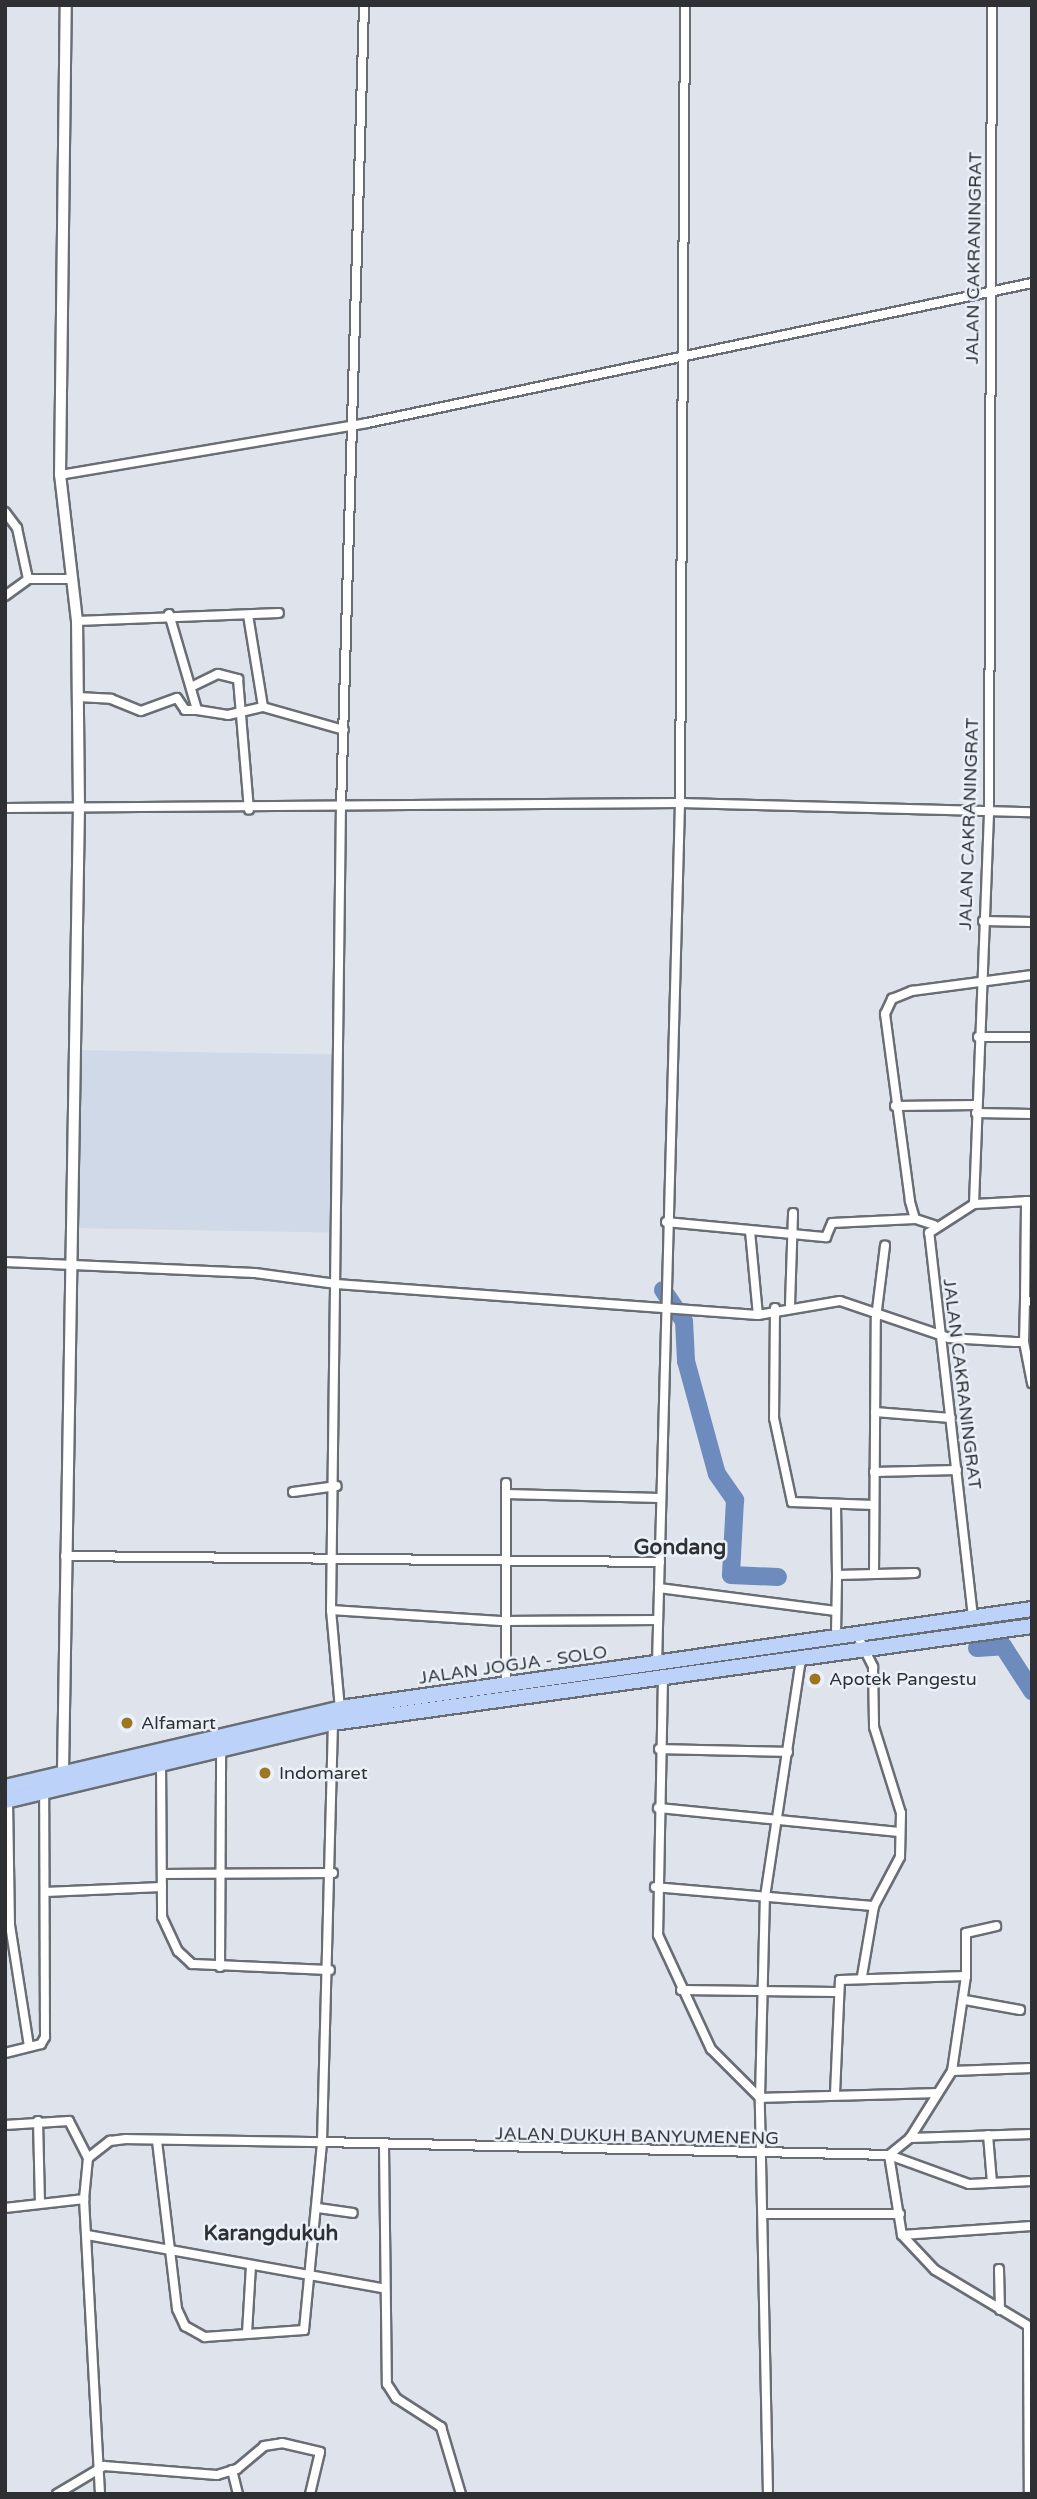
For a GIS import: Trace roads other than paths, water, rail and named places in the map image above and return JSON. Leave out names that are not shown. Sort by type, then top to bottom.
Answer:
[{"type":"highway","name":"JALAN JOGJA - SOLO","points":[[6,1796],[44,1791],[162,1761],[334,1723],[660,1671],[835,1636],[1032,1609]]},
{"type":"highway","name":"JALAN JOGJA - SOLO","points":[[6,1796],[62,1771],[340,1709],[506,1685],[801,1658],[1032,1626]]},
{"type":"street","points":[[62,1771],[67,1268],[79,809],[77,621],[60,475],[65,5]]},
{"type":"street","points":[[340,1709],[331,1610],[337,1486],[336,1284],[341,808],[357,424],[364,5]]},
{"type":"street","points":[[685,5],[685,353],[680,803],[662,1309],[657,1620],[660,1671],[655,1887],[658,1935],[681,1990],[711,2049],[760,2098],[936,2093]]},
{"type":"street","name":"JALAN CAKRANINGRAT","points":[[974,1203],[978,986],[989,811],[987,294],[992,5]]},
{"type":"street","points":[[60,475],[357,424],[685,353],[1032,283]]},
{"type":"street","points":[[5,512],[17,528],[28,579]]},
{"type":"street","points":[[5,596],[28,579],[71,579]]},
{"type":"street","points":[[77,621],[169,614],[279,613]]},
{"type":"street","points":[[169,614],[197,710]]},
{"type":"street","points":[[248,615],[263,707]]},
{"type":"street","points":[[191,687],[218,674],[234,675],[243,712],[249,810]]},
{"type":"street","points":[[78,696],[111,699],[141,711],[177,698],[185,710],[243,712],[263,707],[344,730]]},
{"type":"street","points":[[5,808],[249,810],[680,803],[1032,811]]},
{"type":"street","points":[[982,921],[1032,922]]},
{"type":"street","points":[[915,1219],[895,1106],[885,1014],[892,999],[912,991],[978,986],[1032,975]]},
{"type":"street","points":[[978,1037],[1032,1037]]},
{"type":"street","points":[[895,1106],[976,1109],[1032,1115]]},
{"type":"street","points":[[666,1222],[825,1237],[832,1223],[915,1219],[934,1225],[974,1203],[1029,1201],[1028,1301],[1024,1342],[1032,1383]]},
{"type":"street","points":[[790,1305],[793,1213]]},
{"type":"street","name":"JALAN CAKRANINGRAT","points":[[934,1225],[931,1256],[974,1617]]},
{"type":"street","points":[[750,1231],[758,1315]]},
{"type":"street","points":[[874,1574],[877,1312],[885,1246]]},
{"type":"street","points":[[5,1262],[67,1268],[255,1273],[336,1284],[758,1315],[790,1305],[840,1301],[942,1334],[1024,1342]]},
{"type":"street","points":[[775,1308],[773,1412],[788,1491],[797,1507],[874,1505]]},
{"type":"street","points":[[875,1412],[951,1418]]},
{"type":"street","points":[[874,1472],[957,1470]]},
{"type":"street","points":[[506,1483],[501,1621],[506,1685]]},
{"type":"street","points":[[293,1492],[337,1486]]},
{"type":"street","points":[[506,1494],[660,1498]]},
{"type":"street","points":[[835,1504],[835,1636]]},
{"type":"street","points":[[65,1556],[660,1562]]},
{"type":"street","points":[[837,1576],[915,1573]]},
{"type":"street","points":[[659,1588],[836,1611]]},
{"type":"street","points":[[331,1610],[501,1621],[657,1620]]},
{"type":"street","points":[[856,1633],[862,1650],[873,1667],[874,1727],[894,1785],[900,1832],[893,1877],[874,1906],[862,1976]]},
{"type":"street","points":[[768,2494],[764,2154],[760,2098],[765,1896],[772,1821],[788,1752],[801,1658]]},
{"type":"street","points":[[157,2141],[167,2248],[185,2326],[205,2337],[304,2330],[308,2275],[318,2208],[330,1970],[334,1723]]},
{"type":"street","points":[[220,1748],[220,1967]]},
{"type":"street","points":[[659,1749],[788,1752]]},
{"type":"street","points":[[162,1761],[164,1925],[178,1951],[192,1964],[330,1970]]},
{"type":"street","points":[[5,2053],[29,2047],[45,2037],[44,1791]]},
{"type":"street","points":[[6,1796],[8,1935],[29,2047]]},
{"type":"street","points":[[658,1808],[900,1832]]},
{"type":"street","points":[[162,1874],[222,1876],[333,1873]]},
{"type":"street","points":[[45,1892],[162,1887]]},
{"type":"street","points":[[655,1887],[874,1906]]},
{"type":"street","points":[[996,1926],[966,1933],[965,2000],[952,2071],[910,2138],[889,2155],[902,2235],[935,2270],[1030,2328],[1029,2494]]},
{"type":"street","points":[[835,2094],[835,1992],[840,1980],[862,1976],[966,1976]]},
{"type":"street","points":[[681,1990],[835,1992]]},
{"type":"street","points":[[965,2000],[1020,2010]]},
{"type":"street","points":[[952,2071],[1032,2068]]},
{"type":"street","points":[[38,2121],[40,2202]]},
{"type":"street","points":[[5,2125],[69,2121],[88,2158],[85,2199],[104,2466],[100,2494]]},
{"type":"street","points":[[910,2138],[1032,2134]]},
{"type":"street","points":[[988,2135],[992,2183]]},
{"type":"street","name":"JALAN DUKUH BANYUMENENG","points":[[88,2158],[110,2141],[889,2155],[957,2180],[992,2183],[1032,2181]]},
{"type":"street","points":[[384,2147],[382,2288],[387,2384],[396,2398],[441,2427],[461,2494]]},
{"type":"street","points":[[5,2208],[85,2199]]},
{"type":"street","points":[[318,2208],[353,2213]]},
{"type":"street","points":[[765,2214],[900,2214]]},
{"type":"street","points":[[902,2235],[1032,2226]]},
{"type":"street","points":[[87,2235],[382,2288]]},
{"type":"street","points":[[247,2333],[251,2265]]},
{"type":"street","points":[[999,2269],[1000,2310]]},
{"type":"street","points":[[57,2494],[104,2466],[194,2475],[232,2470],[264,2446],[317,2449],[310,2494]]},
{"type":"street","points":[[232,2470],[238,2494]]},
{"type":"waterway","points":[[663,1290],[684,1321],[686,1361],[717,1474],[735,1500],[731,1575],[778,1577]]},
{"type":"waterway","points":[[977,1648],[1003,1646],[1032,1691]]},
{"type":"place","name":"Apotek Pangestu","points":[[815,1679]]},
{"type":"place","name":"Alfamart","points":[[127,1723]]},
{"type":"place","name":"Indomaret","points":[[265,1773]]},
{"type":"district","name":"Gondang","points":[[680,1548]]},
{"type":"district","name":"Karangdukuh","points":[[271,2234]]}]
